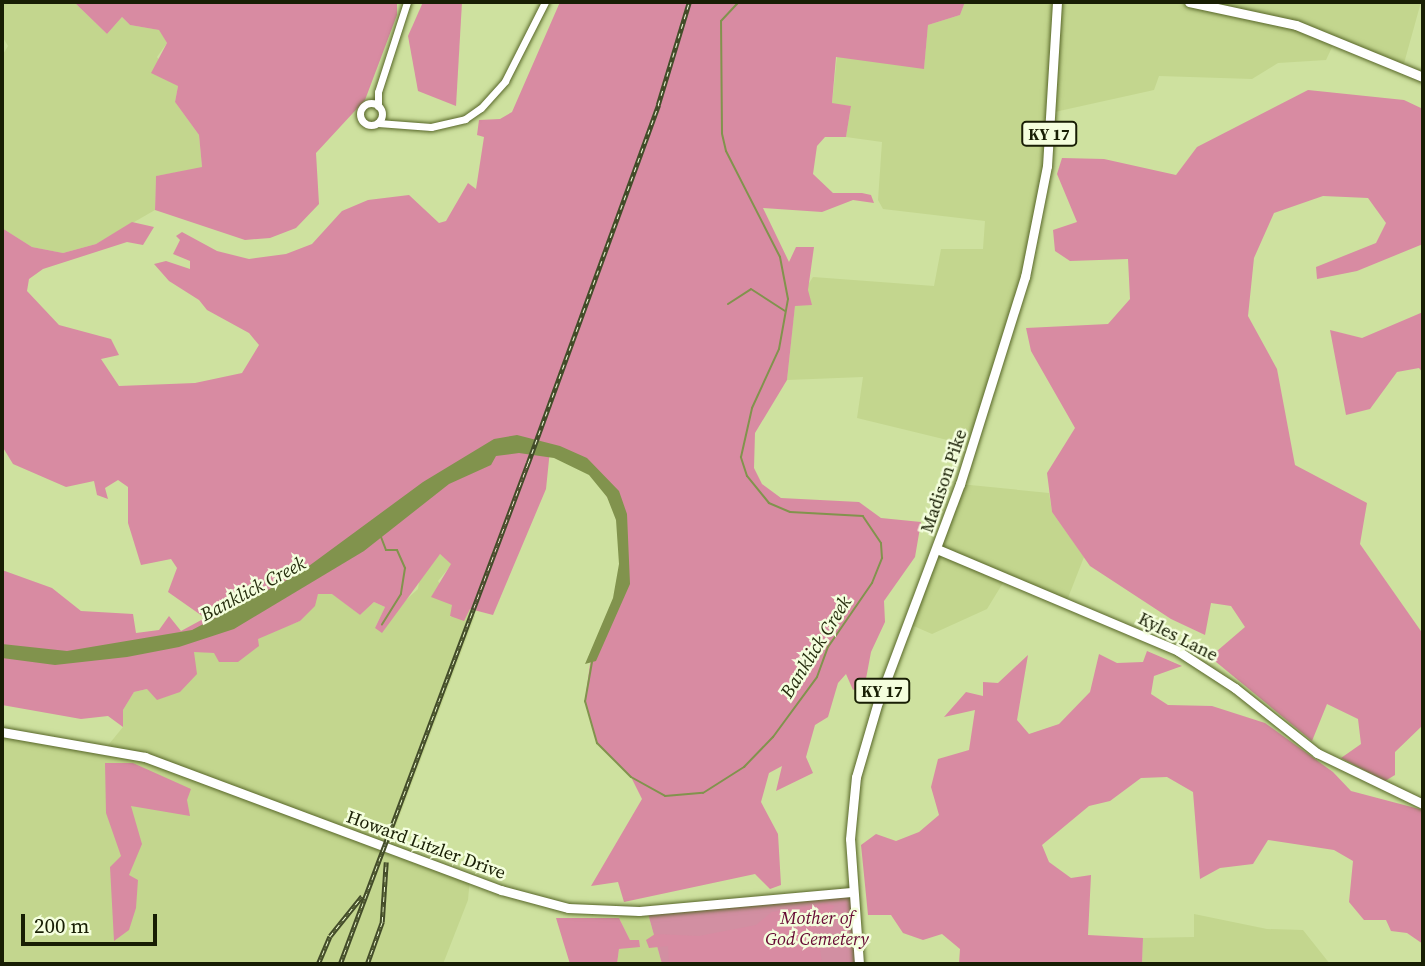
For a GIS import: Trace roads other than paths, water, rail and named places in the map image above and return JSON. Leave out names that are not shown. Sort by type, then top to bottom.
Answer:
[{"type":"main road","name":"Madison Pike","points":[[859,964],[851,892],[850,822],[862,754],[986,405],[1039,218],[1057,2]]},
{"type":"main road","points":[[1189,2],[1296,25],[1423,77]]},
{"type":"main road","name":"Kyles Lane","points":[[937,549],[1178,651],[1235,688],[1317,753],[1423,804]]},
{"type":"main road","name":"Howard Litzler Drive","points":[[2,732],[145,757],[501,890],[568,908],[639,911],[851,892]]},
{"type":"street","points":[[377,123],[380,110],[378,92],[407,2]]},
{"type":"street","points":[[378,92],[360,112],[361,120],[370,126],[395,122],[449,124],[481,108],[505,81],[545,2]]},
{"type":"street","points":[[367,104],[395,122]]},
{"type":"waterway","name":"Banklick Creek","points":[[592,662],[585,701],[597,743],[631,777],[665,796],[703,793],[744,767],[773,737],[817,677],[828,647],[872,583],[882,558],[881,543],[863,516],[790,512],[769,503],[747,476],[741,457],[752,408],[779,349],[788,299],[780,257],[726,151],[722,133],[721,21],[739,2]]},
{"type":"waterway","name":"Banklick Creek","points":[[835,2],[899,2]]},
{"type":"waterway","points":[[728,304],[751,289],[785,311]]},
{"type":"waterway","points":[[381,537],[386,550],[397,550],[405,568],[401,594],[382,624]]},
{"type":"railway","points":[[340,964],[528,463],[658,105],[689,2]]},
{"type":"railway","points":[[367,964],[382,922],[386,862]]},
{"type":"railway","points":[[318,964],[330,936],[362,896]]},
{"type":"park label","name":"Mother of God Cemetery","points":[[817,929]]}]
